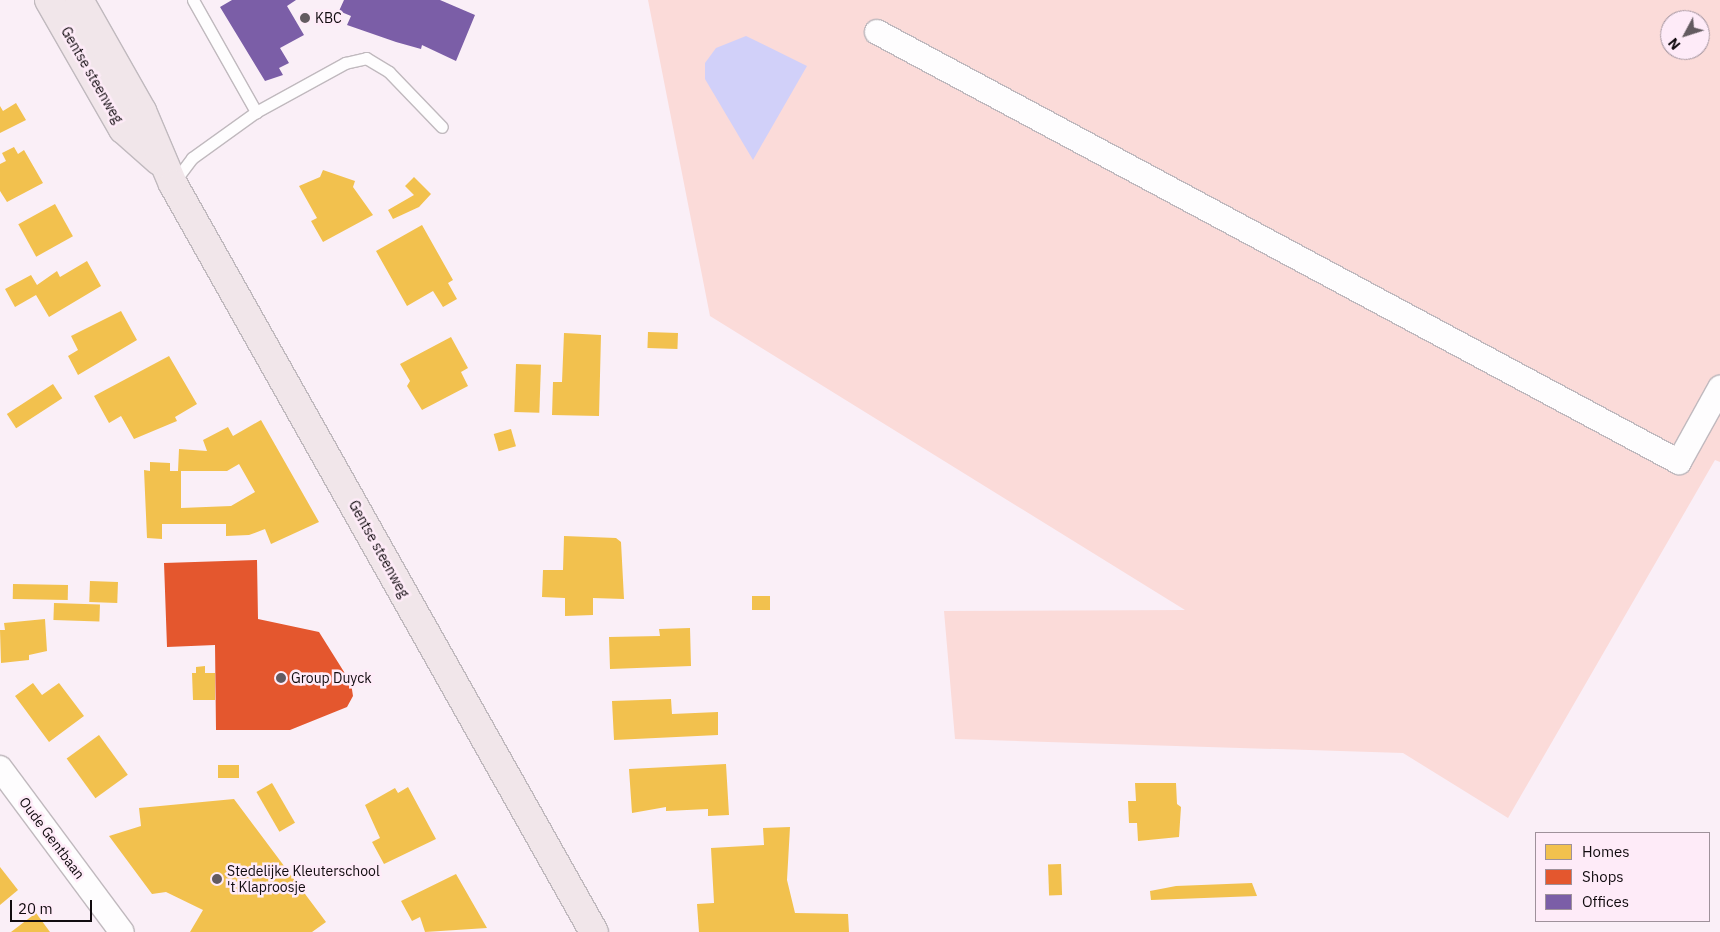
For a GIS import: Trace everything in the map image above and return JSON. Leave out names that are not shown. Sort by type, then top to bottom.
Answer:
[{"type":"main road","name":"Gentse steenweg","points":[[49,0],[123,129],[169,175]]},
{"type":"main road","name":"Gentse steenweg","points":[[80,0],[142,112],[169,175],[594,932]]},
{"type":"street","points":[[878,32],[1679,462],[1720,388]]},
{"type":"street","name":"Oude Gentbaan","points":[[0,768],[122,932]]},
{"type":"lane","points":[[193,0],[256,112]]},
{"type":"lane","points":[[169,175],[256,112],[344,63],[366,58],[389,72],[442,127]]},
{"type":"shaded area","points":[[648,0],[1720,0],[1720,462],[1715,460],[1508,818],[1403,753],[955,739],[944,611],[1185,610],[710,316]]},
{"type":"water","points":[[746,36],[807,66],[753,160],[705,79],[705,63],[716,48]]},
{"type":"building: Homes","points":[[16,103],[26,120],[0,133],[0,106],[3,111]]},
{"type":"building: Homes","points":[[14,147],[18,154],[24,150],[43,183],[7,202],[0,191],[0,164],[6,161],[2,153]]},
{"type":"building: Homes","points":[[323,170],[355,181],[353,187],[373,215],[323,242],[311,221],[317,218],[299,186],[320,177]]},
{"type":"building: Homes","points":[[414,177],[431,194],[419,207],[393,219],[388,210],[414,195],[405,186]]},
{"type":"building: Homes","points":[[55,204],[73,236],[36,257],[18,224]]},
{"type":"building: Homes","points":[[422,225],[453,280],[448,283],[457,299],[443,307],[433,291],[407,306],[376,251]]},
{"type":"building: Homes","points":[[87,261],[101,286],[49,317],[36,295],[15,307],[5,289],[31,275],[37,285],[57,271],[60,277]]},
{"type":"building: Homes","points":[[121,311],[137,340],[78,375],[68,356],[78,350],[71,336]]},
{"type":"building: Homes","points":[[648,332],[678,333],[677,349],[647,348]]},
{"type":"building: Homes","points":[[564,333],[601,335],[599,416],[552,415],[553,382],[562,382]]},
{"type":"building: Homes","points":[[451,337],[468,368],[461,372],[468,386],[422,410],[407,386],[410,381],[400,364]]},
{"type":"building: Homes","points":[[169,356],[197,404],[175,417],[177,421],[134,439],[121,416],[109,423],[94,396]]},
{"type":"building: Homes","points":[[516,364],[541,365],[539,413],[514,412]]},
{"type":"building: Homes","points":[[53,384],[62,398],[16,428],[7,414]]},
{"type":"building: Homes","points":[[261,420],[319,522],[271,544],[265,529],[249,535],[226,536],[226,524],[162,524],[162,539],[147,538],[144,470],[150,471],[150,462],[170,463],[170,471],[178,471],[179,449],[207,451],[203,440],[228,427],[233,436]],"holes":[[[239,464],[255,492],[231,506],[181,508],[181,471],[227,471]]]},
{"type":"building: Homes","points":[[511,429],[516,446],[499,451],[494,434]]},
{"type":"building: Homes","points":[[564,536],[616,538],[621,542],[624,599],[593,598],[593,615],[565,616],[565,598],[542,597],[543,570],[563,570]]},
{"type":"building: Homes","points":[[90,581],[118,582],[117,603],[89,602]]},
{"type":"building: Homes","points":[[13,584],[68,585],[68,600],[13,599]]},
{"type":"building: Homes","points":[[752,596],[770,596],[770,610],[752,610]]},
{"type":"building: Homes","points":[[54,603],[100,605],[99,622],[53,620]]},
{"type":"building: Homes","points":[[45,619],[47,651],[29,655],[29,660],[1,663],[0,630],[5,630],[4,623]]},
{"type":"building: Homes","points":[[690,628],[691,666],[610,669],[609,637],[660,636],[659,629]]},
{"type":"building: Homes","points":[[205,666],[205,673],[215,673],[215,700],[193,700],[192,673],[196,673],[196,667]]},
{"type":"building: Homes","points":[[33,683],[42,695],[59,683],[84,716],[49,742],[15,696]]},
{"type":"building: Homes","points":[[671,699],[672,714],[718,712],[718,735],[614,740],[612,701]]},
{"type":"building: Homes","points":[[99,735],[128,775],[95,798],[67,759]]},
{"type":"building: Homes","points":[[726,764],[729,815],[708,816],[708,809],[666,811],[666,807],[632,813],[629,769]]},
{"type":"building: Homes","points":[[218,765],[239,765],[239,778],[218,778]]},
{"type":"building: Homes","points":[[272,783],[295,823],[279,832],[256,792]]},
{"type":"building: Homes","points":[[1135,783],[1176,783],[1177,804],[1181,807],[1179,837],[1138,841],[1137,823],[1129,823],[1128,801],[1136,801]]},
{"type":"building: Homes","points":[[408,787],[436,839],[384,864],[372,842],[380,838],[365,805],[395,788],[398,793]]},
{"type":"building: Homes","name":"Stedelijke Kleuterschool 't Klaproosje","points":[[234,799],[326,922],[312,932],[190,932],[203,910],[166,892],[152,894],[109,836],[141,826],[139,808]]},
{"type":"building: Homes","points":[[790,827],[787,880],[795,913],[848,914],[849,932],[699,932],[697,904],[714,903],[711,848],[764,845],[763,828]]},
{"type":"building: Homes","points":[[1048,864],[1061,864],[1062,895],[1049,895]]},
{"type":"building: Homes","points":[[0,867],[18,890],[0,905]]},
{"type":"building: Homes","points":[[456,874],[487,928],[425,932],[420,917],[412,921],[401,901]]},
{"type":"building: Homes","points":[[1252,883],[1257,896],[1151,900],[1150,891],[1176,886]]},
{"type":"building: Homes","points":[[36,913],[50,932],[11,932]]},
{"type":"building: Shops","points":[[257,560],[258,619],[319,632],[351,683],[353,696],[347,707],[290,730],[216,730],[215,645],[167,647],[164,563]]},
{"type":"building: Offices","points":[[232,0],[296,0],[287,6],[304,35],[280,48],[289,63],[279,68],[283,75],[265,81],[220,7]]},
{"type":"building: Offices","points":[[344,0],[440,0],[475,15],[456,61],[422,45],[421,49],[347,25],[351,16],[339,11]]},
{"type":"place","name":"KBC","points":[[305,18]]},
{"type":"place","name":"Group Duyck","points":[[281,678]]},
{"type":"place","name":"Stedelijke Kleuterschool 't Klaproosje","points":[[217,879]]}]
